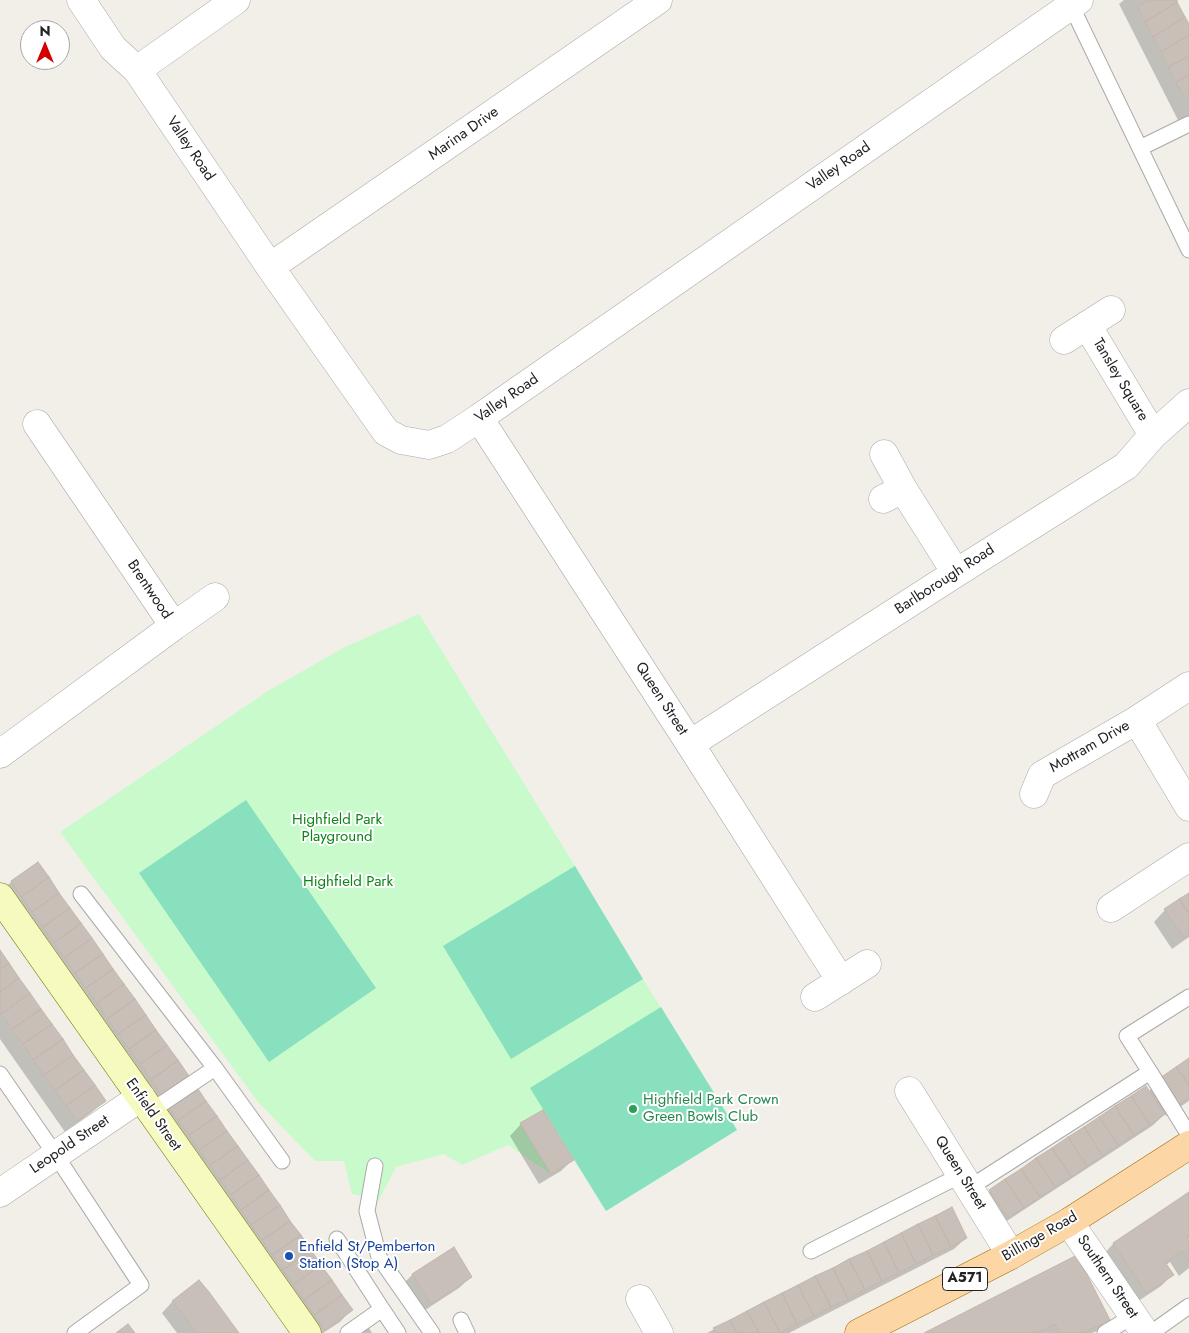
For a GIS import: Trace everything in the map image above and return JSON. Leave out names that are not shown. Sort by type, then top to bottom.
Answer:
[{"type":"main road","name":"Billinge Road","points":[[859,1333],[1011,1255],[1069,1222],[1189,1145]]},
{"type":"street","name":"Valley Road","points":[[81,0],[113,48],[137,70],[270,267],[386,432],[401,440],[429,445],[447,439],[480,418],[1073,2]]},
{"type":"street","points":[[137,70],[236,0]]},
{"type":"street","name":"Marina Drive","points":[[270,267],[658,0]]},
{"type":"street","name":"Tansley Square","points":[[1064,340],[1111,310]]},
{"type":"street","name":"Tansley Square","points":[[1087,326],[1153,435]]},
{"type":"street","name":"Barlborough Road","points":[[690,744],[1126,466],[1153,435],[1189,403]]},
{"type":"street","name":"Queen Street","points":[[480,418],[840,981]]},
{"type":"street","name":"Brentwood","points":[[0,754],[174,626],[37,424]]},
{"type":"street","points":[[884,454],[893,494],[956,573]]},
{"type":"street","points":[[174,626],[215,597]]},
{"type":"street","name":"Mottram Drive","points":[[1035,777],[1137,720],[1189,686]]},
{"type":"street","name":"Mottram Drive","points":[[1137,720],[1189,807]]},
{"type":"street","points":[[1111,908],[1189,856]]},
{"type":"street","name":"Enfield Street","points":[[0,896],[307,1333]]},
{"type":"street","points":[[816,997],[867,964]]},
{"type":"street","name":"Queen Street","points":[[909,1092],[1011,1255]]},
{"type":"street","name":"Leopold Street","points":[[0,1193],[55,1154],[146,1104]]},
{"type":"street","name":"Southern Street","points":[[1069,1222],[1143,1327]]},
{"type":"street","points":[[640,1299],[659,1333]]},
{"type":"lane","points":[[1073,2],[1189,250]]},
{"type":"lane","points":[[1140,148],[1189,124]]},
{"type":"lane","points":[[80,894],[215,1068],[282,1161]]},
{"type":"lane","points":[[1189,997],[1127,1036],[1189,1135]]},
{"type":"lane","points":[[146,1104],[215,1068]]},
{"type":"lane","points":[[811,1251],[965,1182],[1150,1072]]},
{"type":"lane","points":[[0,1074],[141,1285],[75,1333]]},
{"type":"lane","points":[[376,1166],[367,1211],[379,1257],[432,1333]]},
{"type":"lane","points":[[336,1239],[398,1333]]},
{"type":"lane","points":[[1105,1333],[1143,1327],[1189,1306]]},
{"type":"lane","points":[[348,1333],[382,1309]]},
{"type":"green space","name":"Highfield Park","points":[[419,614],[737,1130],[606,1211],[574,1160],[551,1174],[508,1145],[462,1165],[444,1154],[396,1167],[379,1200],[352,1194],[344,1161],[315,1161],[258,1102],[60,832],[268,691],[345,647]]},
{"type":"green space","points":[[246,800],[376,988],[269,1062],[139,873]]},
{"type":"green space","points":[[575,866],[643,979],[511,1059],[443,946]]},
{"type":"green space","name":"Highfield Park Crown Green Bowls Club","points":[[661,1007],[737,1130],[606,1211],[530,1088]]},
{"type":"building","points":[[1148,0],[1177,0],[1177,2],[1145,22],[1138,7]]},
{"type":"building","points":[[1177,2],[1185,17],[1153,37],[1145,22]]},
{"type":"building","points":[[1185,17],[1189,24],[1189,35],[1161,52],[1153,37]]},
{"type":"building","points":[[1189,35],[1189,56],[1168,67],[1161,52]]},
{"type":"building","points":[[1189,56],[1189,75],[1176,82],[1168,67]]},
{"type":"building","points":[[1189,75],[1189,95],[1184,98],[1176,82]]},
{"type":"building","points":[[38,862],[49,877],[21,897],[11,881]]},
{"type":"building","points":[[49,877],[59,893],[32,912],[21,897]]},
{"type":"building","points":[[59,893],[70,908],[43,927],[32,912]]},
{"type":"building","points":[[1189,893],[1189,913],[1179,899]]},
{"type":"building","points":[[1179,899],[1189,913],[1189,935],[1184,938],[1164,909]]},
{"type":"building","points":[[70,908],[81,923],[54,943],[43,927]]},
{"type":"building","points":[[81,923],[92,938],[64,958],[54,943]]},
{"type":"building","points":[[92,938],[103,954],[75,973],[64,958]]},
{"type":"building","points":[[0,950],[9,963],[0,969]]},
{"type":"building","points":[[103,954],[113,969],[86,988],[75,973]]},
{"type":"building","points":[[9,963],[19,978],[0,992],[0,969]]},
{"type":"building","points":[[113,969],[124,984],[97,1003],[86,988]]},
{"type":"building","points":[[19,978],[30,993],[1,1014],[0,992]]},
{"type":"building","points":[[124,984],[135,999],[107,1019],[97,1003]]},
{"type":"building","points":[[30,993],[41,1009],[12,1029],[1,1014]]},
{"type":"building","points":[[135,999],[146,1015],[118,1034],[107,1019]]},
{"type":"building","points":[[41,1009],[52,1024],[23,1044],[12,1029]]},
{"type":"building","points":[[146,1015],[156,1030],[129,1049],[118,1034]]},
{"type":"building","points":[[52,1024],[63,1039],[33,1060],[23,1044]]},
{"type":"building","points":[[156,1030],[167,1045],[140,1064],[129,1049]]},
{"type":"building","points":[[63,1039],[73,1055],[44,1075],[33,1060]]},
{"type":"building","points":[[167,1045],[178,1060],[151,1080],[140,1064]]},
{"type":"building","points":[[73,1055],[84,1070],[55,1090],[44,1075]]},
{"type":"building","points":[[1189,1058],[1189,1085],[1176,1067]]},
{"type":"building","points":[[178,1060],[189,1076],[161,1095],[151,1080]]},
{"type":"building","points":[[1176,1067],[1189,1085],[1189,1098],[1178,1106],[1160,1078]]},
{"type":"building","points":[[84,1070],[95,1085],[66,1106],[55,1090]]},
{"type":"building","points":[[95,1085],[106,1101],[77,1121],[66,1106]]},
{"type":"building","points":[[196,1086],[206,1101],[178,1121],[168,1106]]},
{"type":"building","points":[[1146,1086],[1165,1114],[1150,1125],[1131,1096]]},
{"type":"building","points":[[1131,1096],[1150,1125],[1134,1135],[1115,1106]]},
{"type":"building","points":[[206,1101],[217,1116],[189,1135],[178,1121]]},
{"type":"building","points":[[1115,1106],[1134,1135],[1118,1145],[1099,1117]]},
{"type":"building","points":[[543,1110],[574,1160],[551,1174],[520,1123]]},
{"type":"building","points":[[217,1116],[227,1131],[199,1150],[189,1135]]},
{"type":"building","points":[[1099,1117],[1118,1145],[1103,1156],[1084,1127]]},
{"type":"building","points":[[1084,1127],[1103,1156],[1087,1166],[1068,1137]]},
{"type":"building","points":[[227,1131],[238,1146],[210,1165],[199,1150]]},
{"type":"building","points":[[1068,1137],[1087,1166],[1071,1177],[1052,1148]]},
{"type":"building","points":[[238,1146],[248,1160],[220,1180],[210,1165]]},
{"type":"building","points":[[1052,1148],[1071,1177],[1055,1187],[1036,1158]]},
{"type":"building","points":[[1036,1158],[1055,1187],[1040,1197],[1021,1169]]},
{"type":"building","points":[[248,1160],[259,1175],[231,1195],[220,1180]]},
{"type":"building","points":[[1021,1169],[1040,1197],[1024,1208],[1005,1179]]},
{"type":"building","points":[[259,1175],[269,1190],[241,1210],[231,1195]]},
{"type":"building","points":[[1005,1179],[1024,1208],[1008,1218],[989,1190]]},
{"type":"building","points":[[269,1190],[280,1205],[251,1225],[241,1210]]},
{"type":"building","points":[[1189,1192],[1189,1236],[1187,1237],[1189,1241],[1189,1262],[1182,1251],[1165,1262],[1174,1275],[1146,1293],[1113,1243]]},
{"type":"building","points":[[280,1205],[290,1221],[262,1240],[251,1225]]},
{"type":"building","points":[[952,1207],[967,1238],[951,1247],[935,1216]]},
{"type":"building","points":[[935,1216],[951,1247],[933,1255],[918,1224]]},
{"type":"building","points":[[290,1221],[301,1235],[272,1255],[262,1240]]},
{"type":"building","points":[[918,1224],[933,1255],[916,1264],[901,1233]]},
{"type":"building","points":[[901,1233],[916,1264],[899,1273],[884,1242]]},
{"type":"building","points":[[301,1235],[311,1250],[283,1270],[272,1255]]},
{"type":"building","points":[[884,1242],[899,1273],[882,1281],[867,1251]]},
{"type":"building","points":[[454,1247],[472,1277],[431,1304],[412,1274]]},
{"type":"building","points":[[311,1250],[321,1265],[293,1285],[283,1270]]},
{"type":"building","points":[[867,1251],[882,1281],[865,1290],[849,1259]]},
{"type":"building","points":[[1077,1255],[1110,1320],[1083,1333],[1060,1333],[1055,1324],[1037,1333],[924,1333]]},
{"type":"building","points":[[849,1259],[865,1290],[848,1299],[833,1268]]},
{"type":"building","points":[[321,1265],[332,1280],[304,1300],[293,1285]]},
{"type":"building","points":[[833,1268],[848,1299],[831,1307],[815,1276]]},
{"type":"building","points":[[815,1276],[831,1307],[814,1316],[798,1285]]},
{"type":"building","points":[[199,1280],[239,1333],[197,1333],[172,1301]]},
{"type":"building","points":[[332,1280],[342,1295],[314,1315],[304,1300]]},
{"type":"building","points":[[798,1285],[814,1316],[797,1324],[782,1293]]},
{"type":"building","points":[[782,1293],[797,1324],[780,1333],[764,1302]]},
{"type":"building","points":[[342,1295],[353,1310],[325,1330],[314,1315]]},
{"type":"building","points":[[764,1302],[780,1333],[759,1333],[747,1311]]},
{"type":"building","points":[[747,1311],[759,1333],[737,1333],[730,1320]]},
{"type":"building","points":[[730,1320],[737,1333],[716,1333],[713,1328]]},
{"type":"building","points":[[128,1324],[135,1333],[116,1333]]},
{"type":"place","name":"Highfield Park Crown Green Bowls Club","points":[[633,1109]]},
{"type":"place","name":"Enfield St/Pemberton Station (Stop A)","points":[[289,1256]]},
{"type":"park label","name":"Highfield Park Playground","points":[[337,828]]}]
